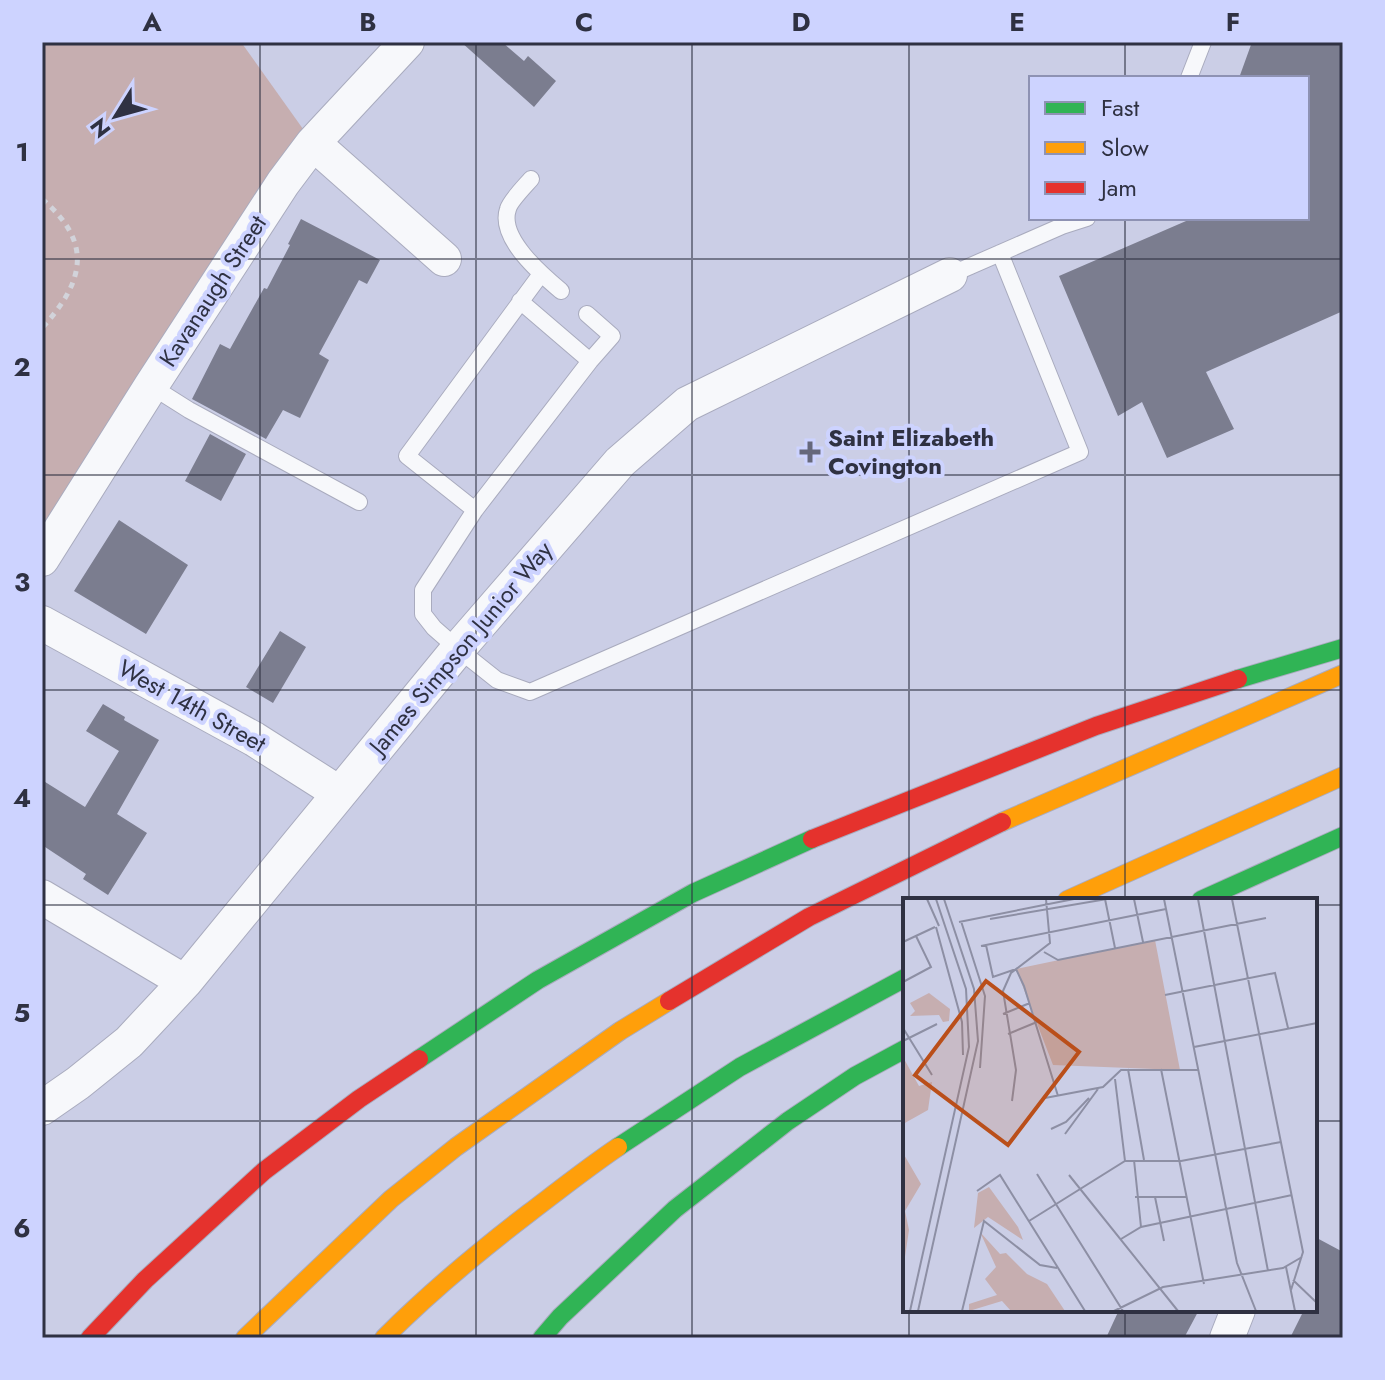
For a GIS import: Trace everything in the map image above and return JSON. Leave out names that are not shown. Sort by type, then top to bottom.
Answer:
[{"type":"highway","points":[[90,1338],[145,1280],[264,1171],[359,1099],[538,980],[693,893],[830,831],[1096,726],[1229,681],[1343,648]]},
{"type":"highway","points":[[245,1338],[391,1199],[456,1147],[620,1031],[809,917],[983,830],[1343,674]]},
{"type":"highway","points":[[1071,898],[1343,776]]},
{"type":"highway","points":[[1205,898],[1343,836]]},
{"type":"highway","points":[[384,1338],[413,1309],[497,1238],[592,1164],[740,1067],[903,979]]},
{"type":"highway","points":[[542,1338],[560,1317],[675,1209],[788,1121],[855,1076],[903,1050]]},
{"type":"street","name":"Kavanaugh Street","points":[[42,559],[283,183],[313,143],[407,42]]},
{"type":"street","points":[[313,143],[444,259]]},
{"type":"street","name":"James Simpson Junior Way","points":[[42,1108],[129,1042],[185,982],[458,649],[620,462],[687,404],[950,275]]},
{"type":"street","name":"West 14th Street","points":[[42,623],[254,739],[339,793]]},
{"type":"street","points":[[42,897],[185,982]]},
{"type":"street","points":[[1227,1338],[1237,1312]]},
{"type":"lane","points":[[1190,76],[1203,42]]},
{"type":"lane","points":[[531,179],[508,209],[508,229],[516,246],[561,291]]},
{"type":"lane","points":[[950,275],[1081,220]]},
{"type":"lane","points":[[587,314],[612,336],[475,510],[423,590],[423,614],[434,628],[497,680],[530,692],[1080,452],[1000,253]]},
{"type":"lane","points":[[475,510],[407,456],[541,274]]},
{"type":"lane","points":[[520,301],[590,361]]},
{"type":"lane","points":[[151,386],[189,410],[359,502]]},
{"type":"path","points":[[42,199],[71,232],[78,252],[78,271],[69,294],[42,328]]},
{"type":"shaded area","points":[[42,42],[241,42],[313,143],[42,559]]},
{"type":"building","points":[[461,42],[502,42],[524,61],[528,56],[556,81],[534,107]]},
{"type":"building","points":[[1252,42],[1343,42],[1343,311],[1206,372],[1234,429],[1167,458],[1142,402],[1118,416],[1059,276],[1188,220],[1309,220],[1309,76],[1240,76]]},
{"type":"building","points":[[301,219],[380,260],[367,284],[359,280],[319,354],[329,360],[300,418],[283,410],[266,439],[192,399],[220,344],[230,349],[264,288],[267,289]]},
{"type":"building","points":[[210,434],[246,454],[221,501],[185,481]]},
{"type":"building","points":[[119,520],[188,565],[146,634],[74,591]]},
{"type":"building","points":[[280,631],[306,647],[273,703],[246,687]]},
{"type":"building","points":[[103,704],[159,740],[117,814],[147,833],[108,895],[83,879],[86,874],[42,845],[42,780],[85,807],[119,751],[86,731]]},
{"type":"building","points":[[1317,1238],[1343,1252],[1343,1338],[1290,1338],[1303,1312],[1317,1312]]},
{"type":"building","points":[[1118,1312],[1198,1312],[1184,1338],[1106,1338]]},
{"type":"traffic: fast","points":[[1238,679],[1343,648]]},
{"type":"traffic: fast","points":[[1205,898],[1343,836]]},
{"type":"traffic: fast","points":[[419,1059],[538,980],[693,893],[812,839]]},
{"type":"traffic: fast","points":[[618,1147],[740,1067],[903,979]]},
{"type":"traffic: fast","points":[[542,1338],[560,1317],[675,1209],[788,1121],[855,1076],[903,1050]]},
{"type":"traffic: slow","points":[[1002,822],[1343,674]]},
{"type":"traffic: slow","points":[[1071,898],[1343,776]]},
{"type":"traffic: slow","points":[[245,1338],[391,1199],[456,1147],[620,1031],[669,1001]]},
{"type":"traffic: slow","points":[[384,1338],[491,1243],[618,1147]]},
{"type":"traffic: jam","points":[[812,839],[1096,726],[1238,679]]},
{"type":"traffic: jam","points":[[669,1001],[809,917],[1002,822]]},
{"type":"traffic: jam","points":[[90,1338],[145,1280],[264,1171],[359,1099],[419,1059]]},
{"type":"place","name":"Saint Elizabeth Covington","points":[[810,452]]}]
